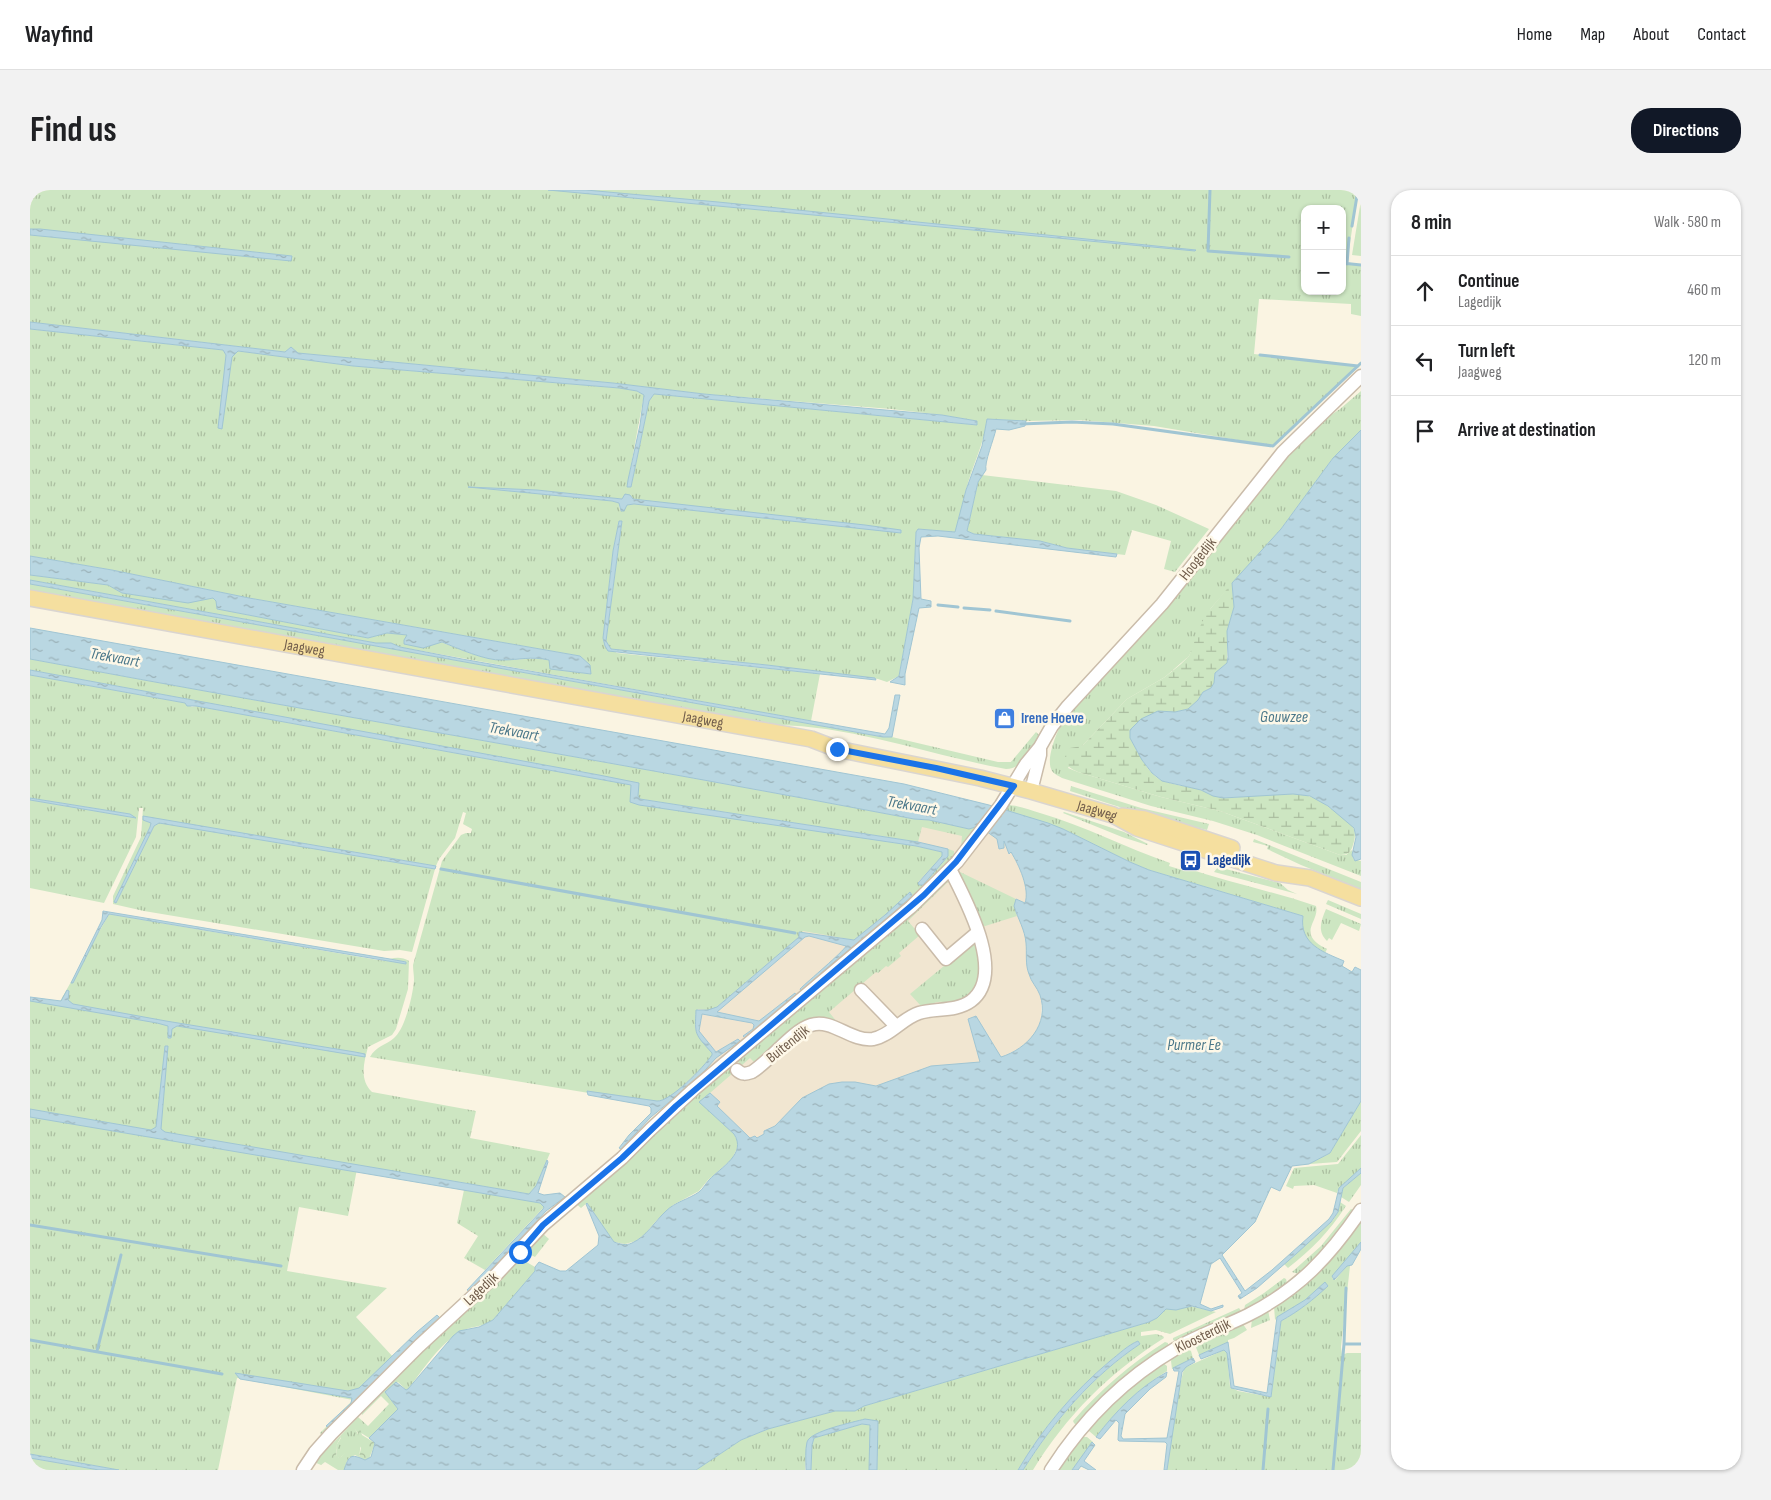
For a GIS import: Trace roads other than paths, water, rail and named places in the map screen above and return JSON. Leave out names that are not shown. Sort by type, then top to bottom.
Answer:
[{"type":"main road","name":"Jaagweg","points":[[30,598],[811,739],[837,749],[936,768],[1031,790],[1113,815],[1137,828],[1276,873],[1310,878],[1361,898]]},
{"type":"street","name":"Hoogedijk","points":[[1014,786],[1026,764],[1068,706],[1162,604],[1283,452],[1361,376]]},
{"type":"street","name":"Hoogedijk","points":[[1031,790],[1040,755],[1040,747]]},
{"type":"street","name":"Lagedijk","points":[[303,1470],[331,1434],[419,1346],[496,1275],[543,1225],[622,1158],[693,1090],[911,907],[950,869],[1014,786]]},
{"type":"street","name":"Buitendijk","points":[[737,1070],[745,1074],[752,1072],[799,1032],[813,1024],[823,1024],[847,1034],[866,1039],[874,1038],[882,1036],[917,1013],[965,1005],[976,997],[984,985],[985,971],[978,932],[972,914],[950,869]]},
{"type":"street","points":[[922,930],[946,959],[978,932]]},
{"type":"street","points":[[861,990],[896,1026]]},
{"type":"street","name":"Kloosterdijk","points":[[1051,1470],[1080,1429],[1097,1410],[1126,1384],[1152,1363],[1175,1349],[1247,1315],[1279,1297],[1304,1279],[1330,1254],[1361,1210]]},
{"type":"water","points":[[548,190],[586,190],[718,202],[1196,250],[1195,251]]},
{"type":"water","points":[[30,229],[292,256],[291,261],[30,235]]},
{"type":"water","points":[[30,322],[285,352],[291,347],[298,353],[613,383],[704,394],[942,415],[977,421],[977,425],[654,394],[649,401],[631,487],[627,487],[640,425],[644,395],[637,391],[353,366],[238,351],[232,357],[222,429],[218,428],[226,355],[223,350],[30,329]]},
{"type":"water","points":[[987,419],[1026,421],[1025,426],[1009,430],[996,429],[986,470],[978,482],[967,531],[974,534],[1040,541],[1067,548],[1117,554],[1116,557],[938,536],[921,537],[919,548],[921,599],[931,601],[931,607],[919,608],[905,674],[905,685],[890,682],[899,676],[913,599],[916,532],[918,529],[955,532],[966,490],[982,446]]},
{"type":"water","name":"Gouwzee","points":[[1361,430],[1361,859],[1355,861],[1352,855],[1356,837],[1354,828],[1328,806],[1310,796],[1293,794],[1223,798],[1213,796],[1201,790],[1162,781],[1152,773],[1142,760],[1130,738],[1130,730],[1141,719],[1158,711],[1175,712],[1188,709],[1198,700],[1203,692],[1211,688],[1214,683],[1215,673],[1227,663],[1227,631],[1234,607],[1232,583],[1281,529],[1333,458]]},
{"type":"water","points":[[468,487],[537,490],[622,499],[625,494],[630,495],[633,499],[865,525],[901,530],[901,533],[634,504],[627,505],[624,511],[621,511],[619,503],[612,501]]},
{"type":"water","points":[[619,521],[622,521],[606,641],[611,649],[767,665],[875,678],[876,680],[608,651],[603,638],[613,551]]},
{"type":"water","points":[[30,556],[112,570],[249,598],[580,656],[590,665],[591,674],[550,669],[549,660],[531,658],[495,660],[472,654],[442,642],[423,648],[404,644],[407,635],[387,633],[368,638],[217,609],[216,601],[213,598],[188,603],[122,593],[108,585],[30,575]]},
{"type":"water","points":[[30,580],[376,643],[391,643],[400,647],[462,659],[885,734],[889,728],[895,695],[900,695],[892,737],[883,737],[30,584]]},
{"type":"water","name":"Purmer Ee","points":[[30,628],[904,784],[989,805],[1048,823],[1149,870],[1303,916],[1305,934],[1314,946],[1344,961],[1342,966],[1352,972],[1355,967],[1361,970],[1361,1101],[1330,1153],[1309,1164],[1292,1166],[1280,1191],[1271,1187],[1255,1222],[1222,1255],[1245,1291],[1272,1270],[1329,1219],[1333,1213],[1339,1188],[1361,1168],[1361,1173],[1343,1188],[1338,1212],[1331,1222],[1257,1288],[1240,1299],[1238,1296],[1242,1293],[1220,1258],[1211,1264],[1200,1304],[1211,1309],[1223,1305],[1223,1307],[1211,1311],[1192,1306],[1176,1310],[1166,1309],[1157,1318],[1149,1322],[864,1406],[855,1411],[835,1411],[768,1429],[741,1440],[696,1470],[344,1470],[347,1462],[353,1456],[365,1460],[371,1457],[375,1443],[369,1438],[398,1409],[385,1392],[396,1382],[406,1390],[408,1389],[459,1331],[479,1327],[493,1320],[535,1271],[535,1267],[539,1262],[560,1271],[566,1271],[598,1245],[599,1236],[587,1203],[614,1242],[630,1244],[642,1237],[670,1208],[699,1192],[731,1160],[737,1148],[734,1134],[699,1102],[710,1093],[720,1102],[717,1106],[750,1138],[755,1136],[757,1138],[764,1134],[764,1131],[775,1126],[802,1098],[829,1084],[855,1082],[876,1086],[931,1066],[980,1062],[968,1019],[976,1016],[1001,1057],[1011,1053],[1027,1042],[1039,1025],[1042,1016],[1042,1006],[1040,995],[1031,980],[1028,970],[1025,938],[1014,906],[1016,899],[1025,903],[1026,891],[1023,877],[1011,852],[1009,854],[1004,841],[1004,848],[999,849],[997,839],[979,826],[969,829],[929,820],[914,819],[30,659]]},
{"type":"water","points":[[30,670],[639,783],[638,796],[640,799],[918,842],[948,849],[948,856],[923,885],[919,885],[918,883],[942,856],[942,852],[916,846],[639,805],[630,802],[631,785],[196,706],[187,706],[185,703],[30,675]]},
{"type":"water","points":[[30,798],[130,814],[136,818],[30,800]]},
{"type":"water","points":[[143,816],[436,866],[435,869],[159,823],[154,826],[116,903],[114,902],[150,827],[151,823],[143,820]]},
{"type":"water","points":[[910,892],[911,897],[898,909],[801,991],[800,989],[846,946],[809,936],[805,937],[717,1012],[759,1021],[795,993],[796,995],[745,1038],[743,1036],[753,1029],[754,1025],[752,1023],[702,1014],[699,1031],[716,1052],[738,1039],[740,1041],[716,1058],[697,1079],[651,1117],[621,1149],[619,1148],[651,1113],[651,1108],[649,1106],[588,1095],[587,1091],[657,1101],[670,1096],[695,1075],[712,1055],[697,1033],[696,1010],[708,1010],[717,1007],[799,937],[799,932],[854,940]]},
{"type":"water","points":[[103,911],[390,959],[406,962],[406,964],[109,914],[73,983],[71,983],[102,920]]},
{"type":"water","points":[[67,990],[69,991],[68,1000],[73,1004],[355,1052],[365,1054],[365,1057],[177,1026],[172,1029],[171,1038],[168,1038],[168,1026],[157,1023],[30,1001],[30,997],[61,1001]]},
{"type":"water","points":[[165,1046],[168,1046],[161,1129],[165,1132],[529,1194],[536,1186],[547,1160],[538,1193],[544,1195],[560,1193],[565,1197],[546,1211],[499,1264],[469,1291],[467,1290],[543,1209],[544,1207],[540,1203],[30,1117],[30,1109],[151,1130],[156,1127]]},
{"type":"water","points":[[1361,1242],[1361,1249],[1352,1265],[1347,1266],[1334,1280],[1332,1276]]},
{"type":"water","points":[[1325,1282],[1328,1286],[1311,1301],[1281,1321],[1271,1397],[1231,1388],[1227,1353],[1224,1350],[1201,1359],[1199,1355],[1228,1342],[1234,1386],[1267,1393],[1277,1317],[1305,1300]]},
{"type":"water","points":[[437,1315],[441,1319],[329,1428],[326,1426],[351,1403],[352,1398],[240,1379],[235,1373],[348,1391],[359,1388]]},
{"type":"water","points":[[1138,1341],[1140,1344],[1106,1370],[1075,1401],[1048,1434],[1023,1470],[1018,1470],[1037,1440],[1083,1385],[1127,1347]]},
{"type":"water","points":[[1193,1358],[1195,1362],[1186,1367],[1182,1372],[1167,1470],[1164,1470],[1167,1444],[1165,1442],[1119,1441],[1119,1423],[1116,1420],[1100,1439],[1096,1437],[1128,1401],[1147,1385],[1167,1372],[1166,1377],[1150,1389],[1125,1414],[1121,1436],[1123,1439],[1167,1438],[1179,1371],[1174,1371],[1173,1368]]},
{"type":"water","points":[[865,1419],[878,1421],[877,1470],[869,1470],[870,1425],[862,1424],[814,1438],[811,1470],[806,1470],[806,1445],[810,1438],[833,1427]]},
{"type":"water","points":[[1092,1442],[1095,1445],[1084,1461],[1096,1470],[1089,1470],[1081,1466],[1078,1470],[1072,1470]]},
{"type":"water","points":[[30,1454],[119,1470],[99,1470],[30,1458]]},
{"type":"waterway","points":[[1210,190],[1208,251],[1289,257]]},
{"type":"waterway","points":[[1352,226],[1358,190]]},
{"type":"waterway","points":[[1347,264],[1349,238]]},
{"type":"waterway","points":[[1346,263],[1361,265]]},
{"type":"waterway","points":[[1260,355],[1358,366]]},
{"type":"waterway","points":[[1021,424],[1072,422],[1113,424],[1273,446],[1361,363]]},
{"type":"waterway","points":[[938,605],[958,607]]},
{"type":"waterway","points":[[964,608],[990,610]]},
{"type":"waterway","points":[[996,611],[1070,621]]},
{"type":"waterway","points":[[441,869],[795,933]]},
{"type":"waterway","points":[[30,1225],[281,1266]]},
{"type":"waterway","points":[[97,1351],[121,1255]]},
{"type":"waterway","points":[[1344,1344],[1346,1288]]},
{"type":"waterway","points":[[30,1340],[222,1374]]},
{"type":"waterway","points":[[1333,1470],[1344,1344],[1361,1344]]},
{"type":"waterway","points":[[1263,1470],[1268,1409]]},
{"type":"place","name":"Irene Hoeve","points":[[1005,718]]},
{"type":"place","name":"Lagedijk","points":[[1191,860]]},
{"type":"water label","name":"Trekvaart","points":[[115,658]]},
{"type":"water label","name":"Trekvaart","points":[[514,732]]},
{"type":"water label","name":"Trekvaart","points":[[912,806]]}]
